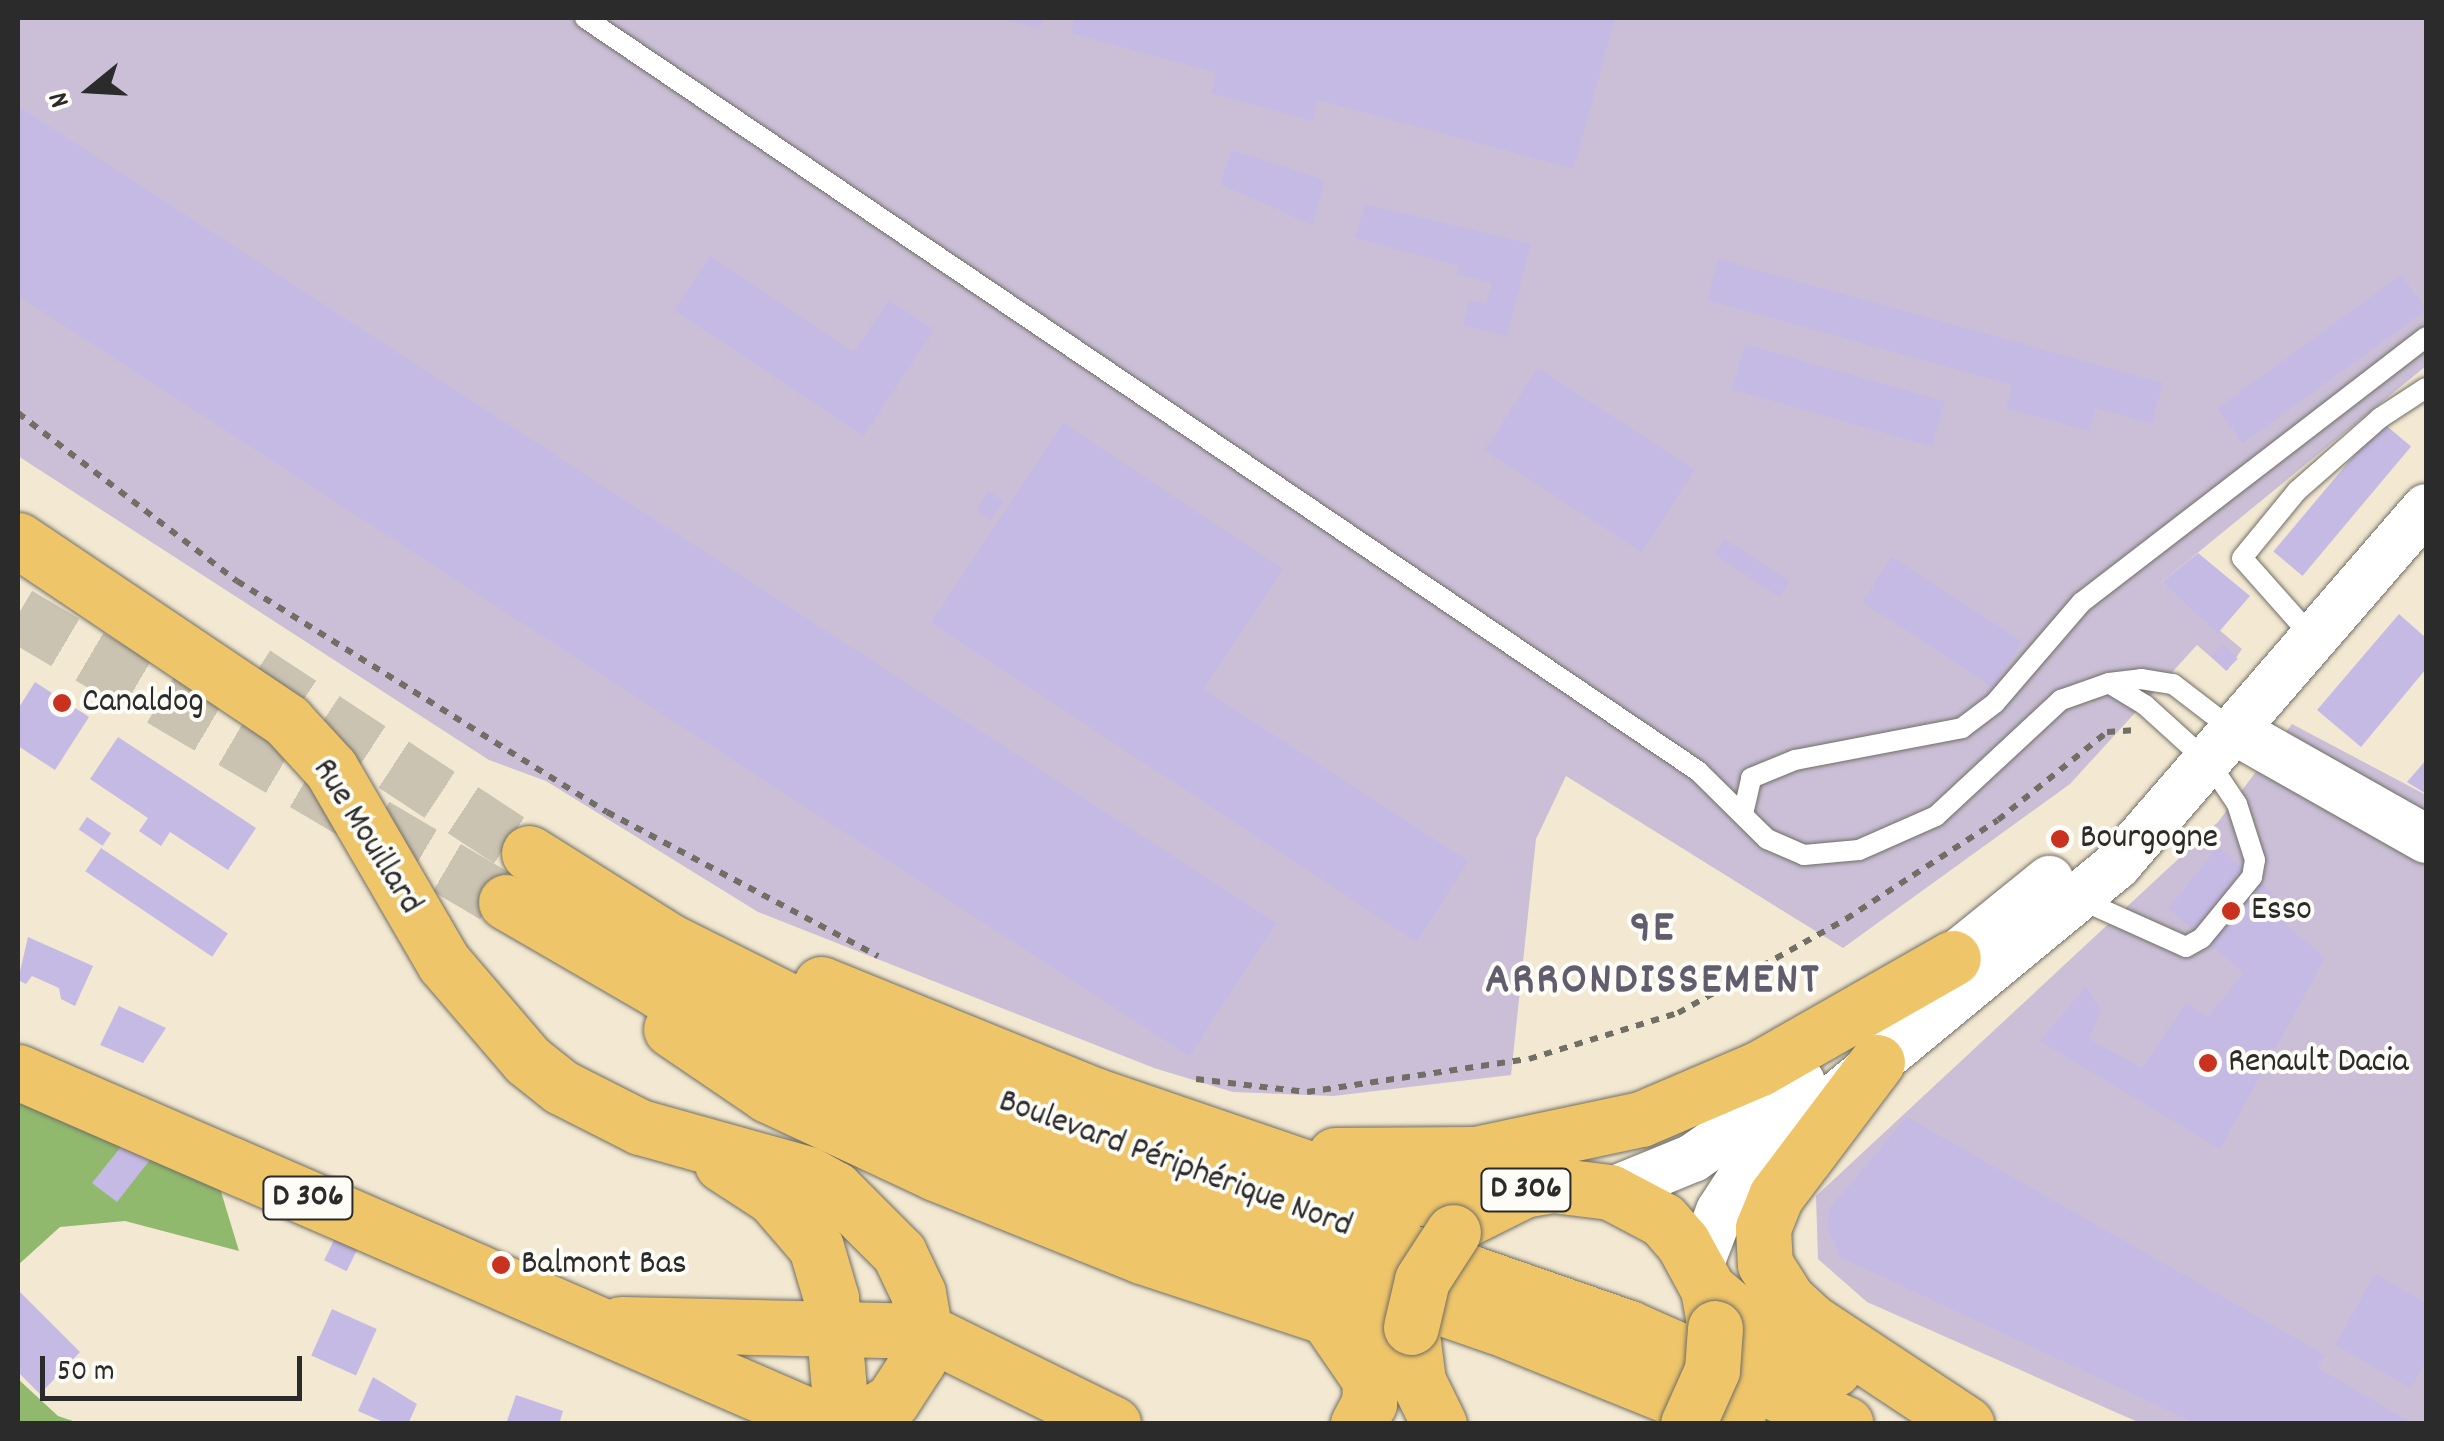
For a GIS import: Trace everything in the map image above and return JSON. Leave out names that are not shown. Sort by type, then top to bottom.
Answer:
[{"type":"main road","name":"Rue Mouillard","points":[[18,540],[287,722],[331,769],[444,963],[527,1060],[596,1108],[694,1147],[778,1164],[835,1190],[900,1253],[918,1293],[925,1331]]},
{"type":"main road","name":"Boulevard Périphérique Nord","points":[[528,853],[576,886],[750,985],[950,1080],[1187,1174],[1628,1328],[1846,1424]]},
{"type":"main road","points":[[576,886],[1096,1096],[1250,1150],[1390,1195],[1504,1197]]},
{"type":"main road","name":"Boulevard Périphérique Nord","points":[[1328,1319],[1141,1256],[936,1174],[768,1094],[506,902],[661,992],[911,1114],[1108,1192],[1496,1326],[1738,1424]]},
{"type":"main road","points":[[1250,1150],[1420,1158],[1518,1149],[1595,1133],[1724,1086],[1953,958]]},
{"type":"main road","points":[[1877,1062],[1776,1196],[1763,1228],[1766,1264],[1804,1315],[1966,1424]]},
{"type":"main road","name":"D 306","points":[[18,1072],[828,1424]]},
{"type":"main road","name":"Rue Mouillard","points":[[694,1147],[790,1214],[825,1268],[842,1424]]},
{"type":"main road","name":"D 306","points":[[1420,1386],[1422,1280],[1453,1232],[1504,1197],[1553,1185],[1610,1192],[1663,1220],[1707,1295]]},
{"type":"main road","points":[[778,1323],[796,1272],[790,1214]]},
{"type":"main road","points":[[1688,1424],[1712,1370],[1707,1295]]},
{"type":"main road","points":[[1707,1295],[1776,1340],[1944,1424]]},
{"type":"main road","points":[[1328,1319],[1386,1339],[1420,1386]]},
{"type":"main road","points":[[1328,1319],[1370,1380],[1369,1403],[1358,1424]]},
{"type":"main road","name":"D 306","points":[[598,1324],[778,1323],[925,1331],[1113,1424]]},
{"type":"main road","points":[[853,1424],[892,1400],[907,1383],[925,1331]]},
{"type":"street","points":[[1707,1295],[1720,1211],[1746,1171],[2079,898],[2209,764],[2426,508]]},
{"type":"street","points":[[2209,764],[2426,839]]},
{"type":"street","points":[[1610,1192],[1723,1140],[2146,808],[2209,764]]},
{"type":"lane","points":[[585,18],[1698,771],[1766,840],[1804,855],[1860,850],[1936,816],[2061,700],[2142,678],[2173,684],[2209,764],[2237,804],[2255,860],[2252,877],[2202,938],[2186,947],[2079,898]]},
{"type":"lane","points":[[1744,814],[1751,778],[1795,760],[1962,728],[1995,703],[2082,602],[2426,337]]},
{"type":"lane","points":[[2316,641],[2242,558],[2297,491],[2380,418],[2426,388]]},
{"type":"lane","points":[[2109,684],[2171,728],[2209,764]]},
{"type":"path","points":[[18,414],[237,581],[606,812],[894,964]]},
{"type":"path","points":[[1185,1076],[1307,1092],[1529,1059],[1678,1014],[1846,919],[1998,820],[2107,732],[2171,728]]},
{"type":"shaded area","points":[[18,18],[2426,18],[2426,366],[2162,582],[2242,649],[2227,671],[2197,645],[2070,784],[1843,948],[1566,776],[1536,839],[1511,1075],[1333,1096],[1233,1092],[1154,1068],[758,912],[546,781],[489,760],[18,456]]},
{"type":"shaded area","points":[[2292,724],[2426,795],[2426,1423],[2140,1423],[1867,1302],[1818,1259],[1816,1196],[2218,822]]},
{"type":"green space","points":[[18,1092],[219,1185],[239,1251],[125,1221],[60,1227],[18,1265]]},
{"type":"green space","points":[[18,1379],[58,1416],[79,1423],[18,1423]]},
{"type":"building","points":[[1002,18],[1043,18],[1040,29]]},
{"type":"building","points":[[1075,18],[1615,18],[1574,169],[1318,100],[1313,121],[1211,93],[1216,73],[1071,33]]},
{"type":"building","points":[[18,106],[1276,923],[1189,1056],[18,296]]},
{"type":"building","points":[[1231,150],[1325,180],[1313,225],[1220,184]]},
{"type":"building","points":[[1365,204],[1531,244],[1507,336],[1463,325],[1469,300],[1486,304],[1492,283],[1457,274],[1459,266],[1355,238]]},
{"type":"building","points":[[710,256],[854,352],[889,300],[934,330],[864,436],[674,310]]},
{"type":"building","points":[[1718,259],[2163,383],[2152,424],[2096,408],[2089,431],[2006,408],[2012,385],[1707,300]]},
{"type":"building","points":[[2401,275],[2426,310],[2243,443],[2217,408]]},
{"type":"building","points":[[1745,344],[1945,401],[1932,447],[1732,389]]},
{"type":"building","points":[[1538,368],[1695,470],[1641,552],[1485,450]]},
{"type":"building","points":[[2382,422],[2411,446],[2302,576],[2273,551]]},
{"type":"building","points":[[1063,423],[1283,569],[1203,689],[1468,861],[1417,942],[931,623]]},
{"type":"building","points":[[989,491],[1004,501],[991,520],[976,510]]},
{"type":"building","points":[[1725,539],[1790,581],[1779,597],[1715,555]]},
{"type":"building","points":[[2198,553],[2250,596],[2218,633],[2162,582]]},
{"type":"building","points":[[1892,557],[2022,641],[1993,687],[1863,602]]},
{"type":"building","points":[[2399,614],[2426,638],[2426,669],[2361,747],[2317,710]]},
{"type":"building","points":[[2223,644],[2238,659],[2226,671],[2211,656]]},
{"type":"building","points":[[35,682],[89,717],[55,770],[18,746],[18,709]]},
{"type":"building","points":[[118,737],[256,828],[228,870],[170,832],[161,846],[139,831],[148,818],[90,779]]},
{"type":"building","points":[[2426,760],[2426,794],[2407,782]]},
{"type":"building","points":[[87,817],[111,833],[103,846],[79,829]]},
{"type":"building","points":[[2218,847],[2295,913],[2285,924],[2325,958],[2220,1149],[2040,1041],[2086,986],[2101,1011],[2089,1039],[2142,1068],[2186,1003],[2207,1017],[2244,973],[2168,908]]},
{"type":"building","points":[[101,848],[228,934],[212,957],[85,871]]},
{"type":"building","points":[[28,937],[93,966],[75,1006],[61,999],[59,988],[32,976],[26,984],[18,980]]},
{"type":"building","points":[[119,1006],[166,1028],[143,1063],[100,1045]]},
{"type":"building","points":[[1907,1117],[2325,1355],[2318,1368],[2413,1424],[2197,1424],[1840,1257],[1827,1226],[1829,1209]]},
{"type":"building","points":[[124,1143],[153,1156],[117,1202],[92,1183]]},
{"type":"building","points":[[336,1236],[358,1247],[347,1271],[324,1260]]},
{"type":"building","points":[[2375,1274],[2426,1303],[2426,1361],[2411,1388],[2335,1345]]},
{"type":"building","points":[[18,1290],[80,1352],[40,1394],[18,1372]]},
{"type":"building","points":[[332,1309],[377,1329],[356,1376],[311,1356]]},
{"type":"building","points":[[373,1377],[417,1404],[408,1424],[388,1424],[358,1411]]},
{"type":"building","points":[[516,1395],[563,1411],[559,1424],[506,1424]]},
{"type":"tunnel","points":[[18,614],[506,902]]},
{"type":"tunnel","points":[[255,673],[529,853]]},
{"type":"place","name":"Canaldog","points":[[62,703]]},
{"type":"place","name":"Bourgogne","points":[[2060,839]]},
{"type":"place","name":"Esso","points":[[2231,911]]},
{"type":"place","name":"Renault Dacia","points":[[2208,1063]]},
{"type":"place","name":"Balmont Bas","points":[[501,1265]]},
{"type":"district","name":"9E ARRONDISSEMENT","points":[[1653,957]]}]
